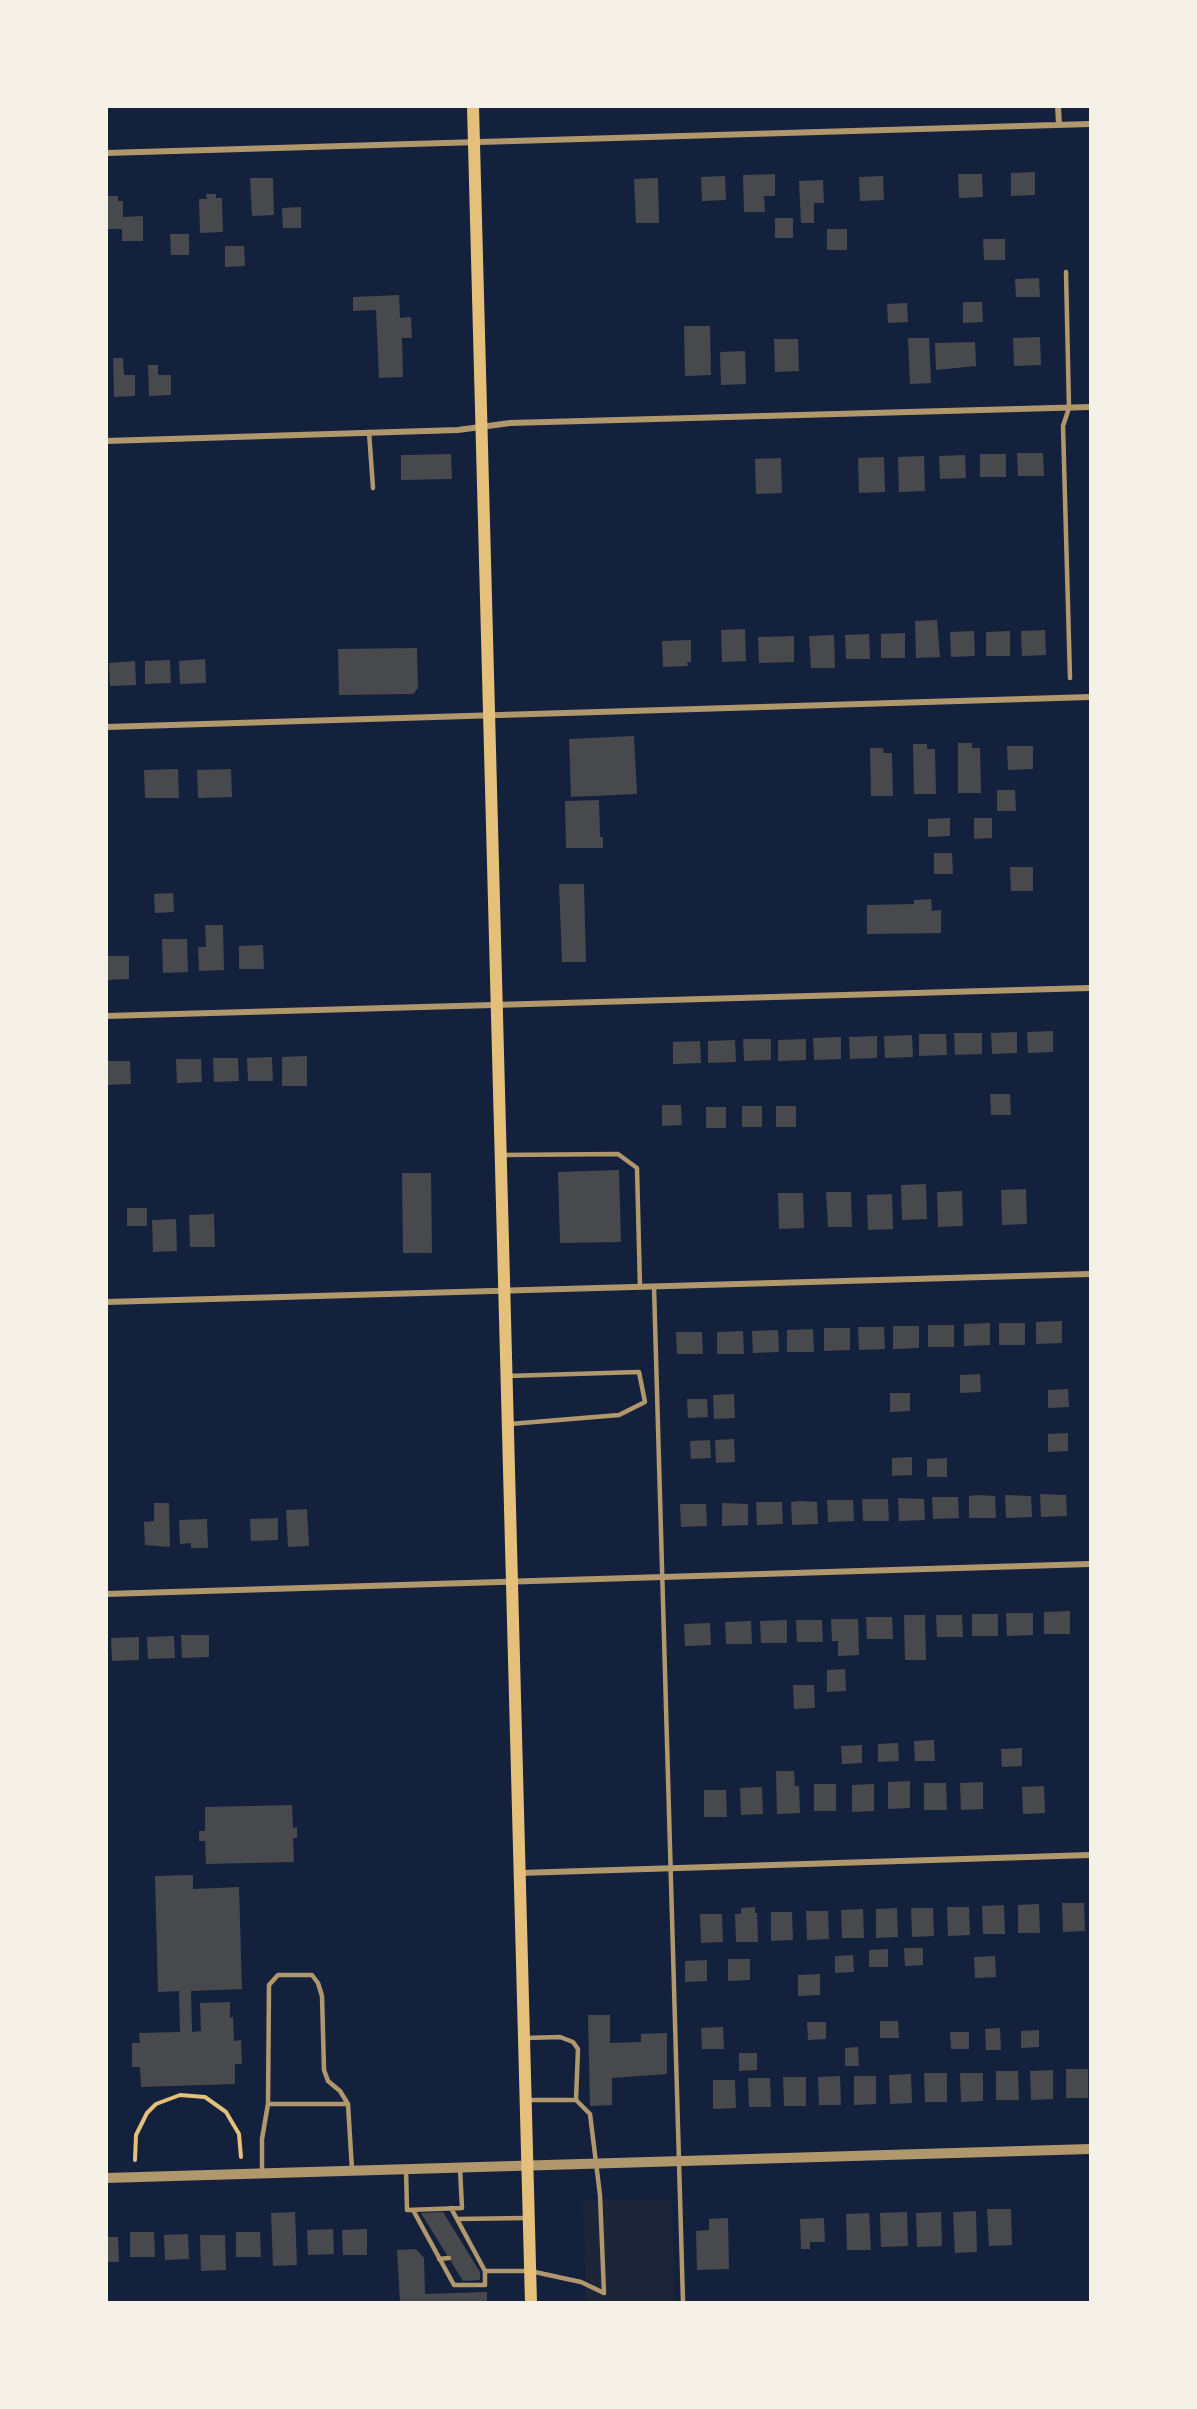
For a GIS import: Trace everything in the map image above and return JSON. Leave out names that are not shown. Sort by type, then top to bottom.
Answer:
[{"type":"main road","points":[[473,106],[531,2302]]},
{"type":"street","points":[[1058,106],[1059,125]]},
{"type":"street","points":[[106,153],[1090,124]]},
{"type":"street","points":[[106,441],[458,429],[510,423],[1090,407]]},
{"type":"street","points":[[106,727],[1090,697]]},
{"type":"street","points":[[106,1016],[1090,988]]},
{"type":"street","points":[[106,1302],[1090,1274]]},
{"type":"street","points":[[106,1594],[1090,1564]]},
{"type":"street","points":[[520,1873],[1090,1855]]},
{"type":"street","points":[[106,2178],[1090,2149]]},
{"type":"lane","points":[[1066,272],[1069,408],[1063,426],[1070,678]]},
{"type":"lane","points":[[369,432],[373,488]]},
{"type":"lane","points":[[501,1155],[618,1154],[638,1168],[640,1287]]},
{"type":"lane","points":[[654,1287],[683,2302]]},
{"type":"lane","points":[[507,1376],[639,1372],[645,1402],[619,1415],[508,1424]]},
{"type":"lane","points":[[262,2173],[262,2139],[268,2104],[269,1984],[278,1975],[312,1975],[318,1983],[321,1996],[324,2070],[328,2081],[340,2091],[348,2104],[352,2170]]},
{"type":"lane","points":[[525,2038],[560,2037],[573,2042],[578,2049],[576,2100]]},
{"type":"lane","points":[[485,2271],[530,2271],[581,2282],[604,2293],[600,2195],[590,2114],[576,2100],[526,2100]]},
{"type":"lane","points":[[268,2104],[348,2104]]},
{"type":"lane","points":[[406,2169],[408,2210],[413,2210],[462,2208],[460,2167]]},
{"type":"lane","points":[[413,2210],[454,2285],[485,2285],[485,2271],[451,2208]]},
{"type":"lane","points":[[457,2219],[529,2218]]},
{"type":"lane","points":[[456,2233],[465,2232]]},
{"type":"lane","points":[[427,2236],[435,2235]]},
{"type":"lane","points":[[470,2257],[478,2256]]},
{"type":"lane","points":[[440,2259],[449,2258]]},
{"type":"path","points":[[135,2160],[136,2135],[147,2113],[168,2098],[186,2095],[205,2097],[226,2112],[239,2134],[241,2157]]},
{"type":"shaded area","points":[[672,2199],[674,2302],[586,2302],[583,2200]]},
{"type":"building","points":[[1035,172],[1035,195],[1011,196],[1011,173]]},
{"type":"building","points":[[775,174],[775,196],[764,196],[765,212],[744,212],[743,175]]},
{"type":"building","points":[[958,174],[982,174],[983,197],[959,198]]},
{"type":"building","points":[[725,176],[726,200],[702,201],[701,177]]},
{"type":"building","points":[[883,176],[884,200],[860,201],[859,177]]},
{"type":"building","points":[[250,178],[273,178],[274,215],[252,216]]},
{"type":"building","points":[[658,178],[659,223],[636,223],[634,179]]},
{"type":"building","points":[[823,180],[824,203],[814,203],[814,223],[801,223],[799,181]]},
{"type":"building","points":[[206,194],[216,194],[216,198],[222,198],[223,232],[200,233],[199,199],[207,199]]},
{"type":"building","points":[[106,196],[118,196],[118,201],[123,201],[123,217],[143,216],[143,241],[122,241],[122,229],[106,229]]},
{"type":"building","points":[[301,207],[301,228],[283,228],[282,208]]},
{"type":"building","points":[[775,218],[793,218],[793,238],[775,238]]},
{"type":"building","points":[[827,229],[847,229],[847,250],[827,250]]},
{"type":"building","points":[[170,234],[189,234],[189,255],[171,255]]},
{"type":"building","points":[[983,239],[1005,239],[1005,260],[984,260]]},
{"type":"building","points":[[225,246],[244,246],[245,266],[225,267]]},
{"type":"building","points":[[1039,278],[1040,297],[1016,297],[1015,279]]},
{"type":"building","points":[[399,295],[400,318],[411,317],[412,338],[402,338],[403,377],[379,378],[376,310],[353,311],[353,297]]},
{"type":"building","points":[[963,302],[982,302],[983,322],[963,323]]},
{"type":"building","points":[[907,303],[908,322],[888,323],[887,304]]},
{"type":"building","points":[[684,326],[710,326],[711,375],[685,376]]},
{"type":"building","points":[[1040,337],[1041,365],[1014,366],[1013,338]]},
{"type":"building","points":[[908,338],[929,338],[931,383],[910,384]]},
{"type":"building","points":[[774,339],[798,339],[799,371],[775,372]]},
{"type":"building","points":[[975,342],[976,366],[936,370],[935,343]]},
{"type":"building","points":[[745,351],[746,384],[721,385],[720,352]]},
{"type":"building","points":[[113,358],[123,358],[124,375],[135,375],[135,396],[114,397]]},
{"type":"building","points":[[148,365],[158,365],[158,375],[171,375],[171,395],[149,396]]},
{"type":"building","points":[[1017,453],[1043,453],[1044,476],[1018,476]]},
{"type":"building","points":[[451,454],[452,479],[401,480],[401,455]]},
{"type":"building","points":[[980,454],[1006,454],[1006,477],[980,477]]},
{"type":"building","points":[[965,455],[966,478],[940,479],[939,456]]},
{"type":"building","points":[[924,456],[925,491],[899,492],[898,457]]},
{"type":"building","points":[[884,457],[885,492],[859,493],[858,458]]},
{"type":"building","points":[[781,458],[782,493],[756,494],[755,459]]},
{"type":"building","points":[[937,620],[940,657],[916,658],[915,621]]},
{"type":"building","points":[[745,629],[746,661],[722,662],[721,630]]},
{"type":"building","points":[[1045,630],[1046,655],[1022,656],[1021,631]]},
{"type":"building","points":[[974,631],[975,656],[951,657],[950,632]]},
{"type":"building","points":[[1010,631],[1010,656],[986,656],[986,632]]},
{"type":"building","points":[[905,633],[905,658],[881,658],[881,634]]},
{"type":"building","points":[[869,634],[870,659],[846,659],[845,635]]},
{"type":"building","points":[[834,635],[835,668],[811,668],[809,636]]},
{"type":"building","points":[[794,636],[794,662],[759,663],[758,637]]},
{"type":"building","points":[[691,640],[691,662],[687,662],[688,666],[663,667],[662,641]]},
{"type":"building","points":[[417,648],[418,688],[413,694],[339,695],[338,649]]},
{"type":"building","points":[[205,659],[206,683],[180,684],[179,661]]},
{"type":"building","points":[[170,660],[171,683],[145,684],[145,661]]},
{"type":"building","points":[[135,661],[136,685],[110,686],[109,663]]},
{"type":"building","points":[[634,736],[637,794],[571,797],[569,739]]},
{"type":"building","points":[[958,743],[972,743],[972,748],[980,748],[981,793],[958,793]]},
{"type":"building","points":[[913,744],[927,744],[927,749],[935,749],[936,794],[914,794]]},
{"type":"building","points":[[1007,746],[1033,746],[1033,769],[1008,770]]},
{"type":"building","points":[[870,748],[883,748],[884,753],[892,753],[893,796],[871,796]]},
{"type":"building","points":[[178,769],[179,798],[145,798],[144,770]]},
{"type":"building","points":[[231,769],[232,797],[198,798],[197,770]]},
{"type":"building","points":[[997,790],[1015,790],[1016,811],[997,811]]},
{"type":"building","points":[[599,800],[600,837],[603,837],[603,848],[566,848],[565,801]]},
{"type":"building","points":[[950,818],[950,836],[928,837],[928,819]]},
{"type":"building","points":[[974,818],[992,818],[992,838],[974,839]]},
{"type":"building","points":[[934,853],[952,853],[953,874],[934,874]]},
{"type":"building","points":[[1010,867],[1033,867],[1033,891],[1011,891]]},
{"type":"building","points":[[559,884],[584,884],[586,962],[562,962]]},
{"type":"building","points":[[173,893],[174,912],[155,913],[154,894]]},
{"type":"building","points":[[931,899],[932,911],[941,910],[941,933],[867,934],[867,905],[914,904],[914,900]]},
{"type":"building","points":[[205,925],[223,925],[224,970],[199,971],[198,947],[206,947]]},
{"type":"building","points":[[162,939],[187,939],[188,972],[163,973]]},
{"type":"building","points":[[263,945],[264,969],[239,969],[239,946]]},
{"type":"building","points":[[106,956],[129,956],[129,979],[106,980]]},
{"type":"building","points":[[1053,1031],[1053,1052],[1028,1053],[1027,1032]]},
{"type":"building","points":[[1017,1032],[1017,1053],[992,1054],[991,1033]]},
{"type":"building","points":[[954,1033],[982,1033],[982,1054],[955,1055]]},
{"type":"building","points":[[919,1034],[946,1034],[947,1055],[919,1056]]},
{"type":"building","points":[[912,1035],[913,1057],[885,1058],[884,1036]]},
{"type":"building","points":[[877,1036],[877,1058],[850,1059],[849,1037]]},
{"type":"building","points":[[841,1037],[841,1059],[814,1060],[813,1038]]},
{"type":"building","points":[[743,1039],[771,1039],[771,1060],[744,1061]]},
{"type":"building","points":[[806,1039],[806,1060],[778,1061],[778,1040]]},
{"type":"building","points":[[735,1040],[736,1062],[708,1063],[708,1041]]},
{"type":"building","points":[[700,1041],[701,1063],[673,1064],[673,1042]]},
{"type":"building","points":[[307,1056],[307,1086],[282,1086],[282,1057]]},
{"type":"building","points":[[272,1057],[273,1081],[248,1081],[247,1058]]},
{"type":"building","points":[[213,1058],[238,1058],[239,1081],[214,1082]]},
{"type":"building","points":[[176,1059],[201,1059],[202,1082],[177,1083]]},
{"type":"building","points":[[106,1061],[130,1061],[131,1084],[106,1085]]},
{"type":"building","points":[[990,1094],[1010,1094],[1011,1115],[991,1115]]},
{"type":"building","points":[[662,1105],[681,1105],[682,1125],[662,1126]]},
{"type":"building","points":[[742,1106],[762,1106],[762,1127],[742,1127]]},
{"type":"building","points":[[776,1106],[796,1106],[796,1127],[776,1127]]},
{"type":"building","points":[[706,1107],[726,1107],[726,1128],[706,1128]]},
{"type":"building","points":[[619,1170],[621,1242],[560,1243],[558,1172]]},
{"type":"building","points":[[402,1173],[431,1173],[432,1253],[403,1253]]},
{"type":"building","points":[[926,1184],[927,1219],[902,1220],[901,1185]]},
{"type":"building","points":[[1026,1189],[1027,1224],[1002,1225],[1001,1190]]},
{"type":"building","points":[[962,1191],[963,1226],[938,1227],[937,1192]]},
{"type":"building","points":[[826,1192],[851,1192],[852,1227],[828,1227]]},
{"type":"building","points":[[778,1193],[803,1193],[804,1228],[779,1229]]},
{"type":"building","points":[[892,1194],[893,1229],[868,1230],[867,1195]]},
{"type":"building","points":[[127,1208],[147,1208],[147,1226],[127,1226]]},
{"type":"building","points":[[214,1214],[215,1247],[190,1247],[189,1215]]},
{"type":"building","points":[[176,1219],[177,1251],[153,1252],[152,1220]]},
{"type":"building","points":[[1062,1321],[1062,1343],[1036,1344],[1036,1322]]},
{"type":"building","points":[[990,1323],[990,1345],[964,1346],[964,1324]]},
{"type":"building","points":[[999,1323],[1025,1323],[1025,1345],[999,1345]]},
{"type":"building","points":[[928,1325],[954,1325],[954,1347],[928,1347]]},
{"type":"building","points":[[893,1326],[919,1326],[919,1348],[893,1349]]},
{"type":"building","points":[[858,1327],[884,1327],[885,1349],[859,1350]]},
{"type":"building","points":[[824,1328],[850,1328],[850,1350],[824,1351]]},
{"type":"building","points":[[813,1329],[814,1352],[787,1352],[787,1330]]},
{"type":"building","points":[[778,1330],[779,1352],[753,1353],[752,1331]]},
{"type":"building","points":[[743,1331],[744,1354],[717,1354],[717,1332]]},
{"type":"building","points":[[676,1332],[702,1332],[703,1354],[677,1354]]},
{"type":"building","points":[[980,1374],[981,1392],[960,1393],[960,1375]]},
{"type":"building","points":[[1068,1389],[1069,1407],[1048,1408],[1048,1390]]},
{"type":"building","points":[[890,1393],[910,1393],[910,1411],[890,1412]]},
{"type":"building","points":[[734,1394],[735,1418],[714,1419],[713,1395]]},
{"type":"building","points":[[687,1399],[707,1399],[708,1417],[688,1418]]},
{"type":"building","points":[[1068,1433],[1068,1451],[1048,1452],[1048,1434]]},
{"type":"building","points":[[734,1439],[735,1462],[716,1463],[715,1440]]},
{"type":"building","points":[[710,1440],[711,1458],[691,1459],[690,1441]]},
{"type":"building","points":[[912,1457],[912,1475],[892,1476],[892,1458]]},
{"type":"building","points":[[947,1458],[947,1477],[927,1477],[927,1459]]},
{"type":"building","points":[[1040,1494],[1066,1495],[1067,1516],[1041,1517]]},
{"type":"building","points":[[1005,1495],[1031,1496],[1032,1517],[1006,1518]]},
{"type":"building","points":[[969,1496],[995,1496],[996,1518],[969,1518]]},
{"type":"building","points":[[932,1497],[958,1497],[959,1518],[933,1519]]},
{"type":"building","points":[[898,1498],[924,1499],[925,1520],[899,1521]]},
{"type":"building","points":[[862,1499],[888,1499],[889,1521],[863,1521]]},
{"type":"building","points":[[827,1500],[853,1500],[854,1521],[828,1522]]},
{"type":"building","points":[[756,1502],[782,1502],[783,1524],[757,1525]]},
{"type":"building","points":[[791,1502],[817,1502],[818,1524],[792,1525]]},
{"type":"building","points":[[154,1503],[169,1503],[170,1547],[145,1545],[144,1522],[154,1521]]},
{"type":"building","points":[[722,1503],[748,1504],[748,1525],[722,1526]]},
{"type":"building","points":[[680,1504],[706,1504],[707,1526],[681,1527]]},
{"type":"building","points":[[307,1509],[309,1546],[288,1547],[286,1510]]},
{"type":"building","points":[[278,1518],[278,1540],[251,1541],[250,1519]]},
{"type":"building","points":[[207,1519],[208,1548],[191,1548],[191,1543],[180,1544],[179,1520]]},
{"type":"building","points":[[1070,1611],[1070,1634],[1044,1634],[1044,1612]]},
{"type":"building","points":[[1006,1613],[1033,1613],[1033,1635],[1007,1636]]},
{"type":"building","points":[[972,1614],[998,1614],[998,1636],[972,1636]]},
{"type":"building","points":[[904,1615],[925,1615],[926,1660],[905,1660]]},
{"type":"building","points":[[936,1615],[962,1615],[963,1637],[937,1637]]},
{"type":"building","points":[[866,1617],[892,1617],[893,1639],[867,1639]]},
{"type":"building","points":[[831,1619],[858,1619],[859,1655],[838,1656],[838,1641],[832,1641]]},
{"type":"building","points":[[787,1620],[787,1643],[761,1643],[760,1621]]},
{"type":"building","points":[[796,1620],[822,1620],[823,1642],[797,1642]]},
{"type":"building","points":[[751,1621],[752,1644],[726,1644],[725,1622]]},
{"type":"building","points":[[710,1623],[711,1645],[685,1646],[684,1624]]},
{"type":"building","points":[[181,1635],[209,1635],[209,1657],[182,1658]]},
{"type":"building","points":[[174,1636],[175,1658],[148,1659],[147,1637]]},
{"type":"building","points":[[139,1637],[139,1660],[112,1661],[111,1638]]},
{"type":"building","points":[[845,1669],[846,1691],[827,1692],[827,1670]]},
{"type":"building","points":[[793,1685],[814,1685],[815,1708],[794,1709]]},
{"type":"building","points":[[934,1740],[935,1761],[915,1761],[914,1741]]},
{"type":"building","points":[[898,1743],[899,1761],[878,1762],[878,1744]]},
{"type":"building","points":[[862,1745],[862,1763],[842,1764],[841,1746]]},
{"type":"building","points":[[1022,1748],[1022,1766],[1002,1767],[1001,1749]]},
{"type":"building","points":[[776,1771],[794,1771],[795,1786],[799,1786],[800,1813],[777,1814]]},
{"type":"building","points":[[910,1781],[910,1808],[888,1809],[888,1782]]},
{"type":"building","points":[[983,1782],[983,1809],[961,1810],[960,1783]]},
{"type":"building","points":[[924,1783],[946,1783],[947,1810],[924,1810]]},
{"type":"building","points":[[814,1784],[836,1784],[836,1811],[814,1811]]},
{"type":"building","points":[[874,1784],[874,1811],[852,1812],[852,1785]]},
{"type":"building","points":[[1044,1786],[1045,1813],[1023,1814],[1022,1787]]},
{"type":"building","points":[[762,1787],[763,1814],[741,1815],[740,1788]]},
{"type":"building","points":[[704,1790],[726,1790],[727,1817],[704,1817]]},
{"type":"building","points":[[292,1805],[293,1828],[297,1827],[297,1838],[293,1838],[294,1862],[206,1864],[205,1841],[199,1841],[199,1831],[205,1831],[205,1807]]},
{"type":"building","points":[[193,1875],[193,1889],[239,1887],[242,1989],[191,1991],[192,2032],[201,2031],[200,2003],[230,2002],[234,2041],[241,2040],[242,2064],[235,2064],[235,2084],[141,2087],[140,2067],[132,2067],[132,2043],[140,2043],[139,2033],[180,2032],[179,1991],[158,1992],[155,1876]]},
{"type":"building","points":[[1062,1903],[1084,1903],[1085,1931],[1063,1932]]},
{"type":"building","points":[[1039,1904],[1040,1933],[1018,1933],[1018,1905]]},
{"type":"building","points":[[1004,1905],[1005,1934],[983,1934],[982,1906]]},
{"type":"building","points":[[755,1907],[758,1942],[736,1942],[735,1914],[741,1914],[741,1908]]},
{"type":"building","points":[[947,1907],[969,1907],[970,1935],[948,1936]]},
{"type":"building","points":[[897,1908],[898,1937],[876,1938],[876,1909]]},
{"type":"building","points":[[911,1908],[933,1908],[934,1936],[912,1937]]},
{"type":"building","points":[[863,1909],[864,1938],[842,1938],[841,1910]]},
{"type":"building","points":[[806,1911],[828,1911],[829,1939],[807,1940]]},
{"type":"building","points":[[771,1912],[792,1912],[793,1940],[771,1941]]},
{"type":"building","points":[[700,1914],[722,1914],[723,1942],[701,1943]]},
{"type":"building","points":[[904,1948],[923,1948],[923,1965],[905,1966]]},
{"type":"building","points":[[888,1949],[888,1967],[869,1967],[869,1950]]},
{"type":"building","points":[[853,1955],[854,1972],[835,1973],[835,1956]]},
{"type":"building","points":[[995,1956],[996,1977],[975,1978],[974,1957]]},
{"type":"building","points":[[728,1959],[750,1959],[750,1980],[728,1981]]},
{"type":"building","points":[[707,1960],[707,1981],[685,1982],[685,1961]]},
{"type":"building","points":[[820,1974],[820,1995],[798,1996],[798,1975]]},
{"type":"building","points":[[588,2015],[610,2015],[610,2043],[641,2042],[641,2034],[667,2033],[667,2074],[612,2078],[612,2105],[590,2106]]},
{"type":"building","points":[[880,2021],[898,2021],[899,2038],[880,2038]]},
{"type":"building","points":[[807,2022],[826,2022],[826,2039],[808,2040]]},
{"type":"building","points":[[723,2027],[724,2049],[702,2049],[701,2028]]},
{"type":"building","points":[[1000,2028],[1001,2050],[986,2050],[985,2029]]},
{"type":"building","points":[[1039,2030],[1039,2047],[1021,2048],[1021,2031]]},
{"type":"building","points":[[950,2032],[969,2032],[969,2049],[951,2049]]},
{"type":"building","points":[[858,2047],[859,2066],[845,2066],[845,2048]]},
{"type":"building","points":[[739,2053],[757,2053],[757,2070],[739,2071]]},
{"type":"building","points":[[1066,2069],[1088,2069],[1088,2098],[1066,2098]]},
{"type":"building","points":[[1053,2070],[1053,2099],[1031,2100],[1030,2071]]},
{"type":"building","points":[[996,2071],[1018,2071],[1019,2100],[996,2100]]},
{"type":"building","points":[[924,2073],[947,2073],[947,2102],[925,2102]]},
{"type":"building","points":[[960,2073],[983,2073],[983,2101],[961,2102]]},
{"type":"building","points":[[911,2074],[912,2103],[890,2104],[889,2075]]},
{"type":"building","points":[[840,2076],[841,2105],[819,2105],[818,2077]]},
{"type":"building","points":[[854,2076],[876,2076],[876,2104],[854,2105]]},
{"type":"building","points":[[783,2077],[806,2077],[806,2106],[784,2106]]},
{"type":"building","points":[[748,2078],[770,2078],[771,2107],[749,2107]]},
{"type":"building","points":[[713,2080],[735,2080],[736,2108],[713,2109]]},
{"type":"building","points":[[987,2209],[1011,2209],[1012,2245],[989,2246]]},
{"type":"building","points":[[976,2211],[977,2252],[955,2253],[953,2212]]},
{"type":"building","points":[[295,2212],[297,2265],[273,2266],[271,2213]]},
{"type":"building","points":[[443,2212],[480,2272],[480,2280],[463,2281],[421,2213]]},
{"type":"building","points":[[907,2212],[908,2246],[881,2247],[880,2213]]},
{"type":"building","points":[[941,2212],[942,2246],[917,2247],[916,2213]]},
{"type":"building","points":[[869,2213],[871,2250],[847,2250],[846,2214]]},
{"type":"building","points":[[728,2218],[729,2269],[697,2270],[696,2231],[709,2230],[709,2219]]},
{"type":"building","points":[[824,2218],[825,2242],[810,2242],[810,2249],[801,2249],[800,2219]]},
{"type":"building","points":[[333,2229],[334,2254],[308,2255],[307,2230]]},
{"type":"building","points":[[367,2229],[367,2255],[343,2255],[342,2230]]},
{"type":"building","points":[[130,2232],[154,2232],[155,2257],[130,2257]]},
{"type":"building","points":[[236,2232],[260,2232],[261,2257],[236,2257]]},
{"type":"building","points":[[188,2234],[189,2259],[165,2260],[164,2235]]},
{"type":"building","points":[[200,2235],[225,2235],[226,2270],[201,2271]]},
{"type":"building","points":[[106,2237],[118,2237],[119,2262],[106,2262]]},
{"type":"building","points":[[416,2249],[424,2258],[425,2294],[487,2292],[487,2302],[400,2302],[397,2250]]}]
